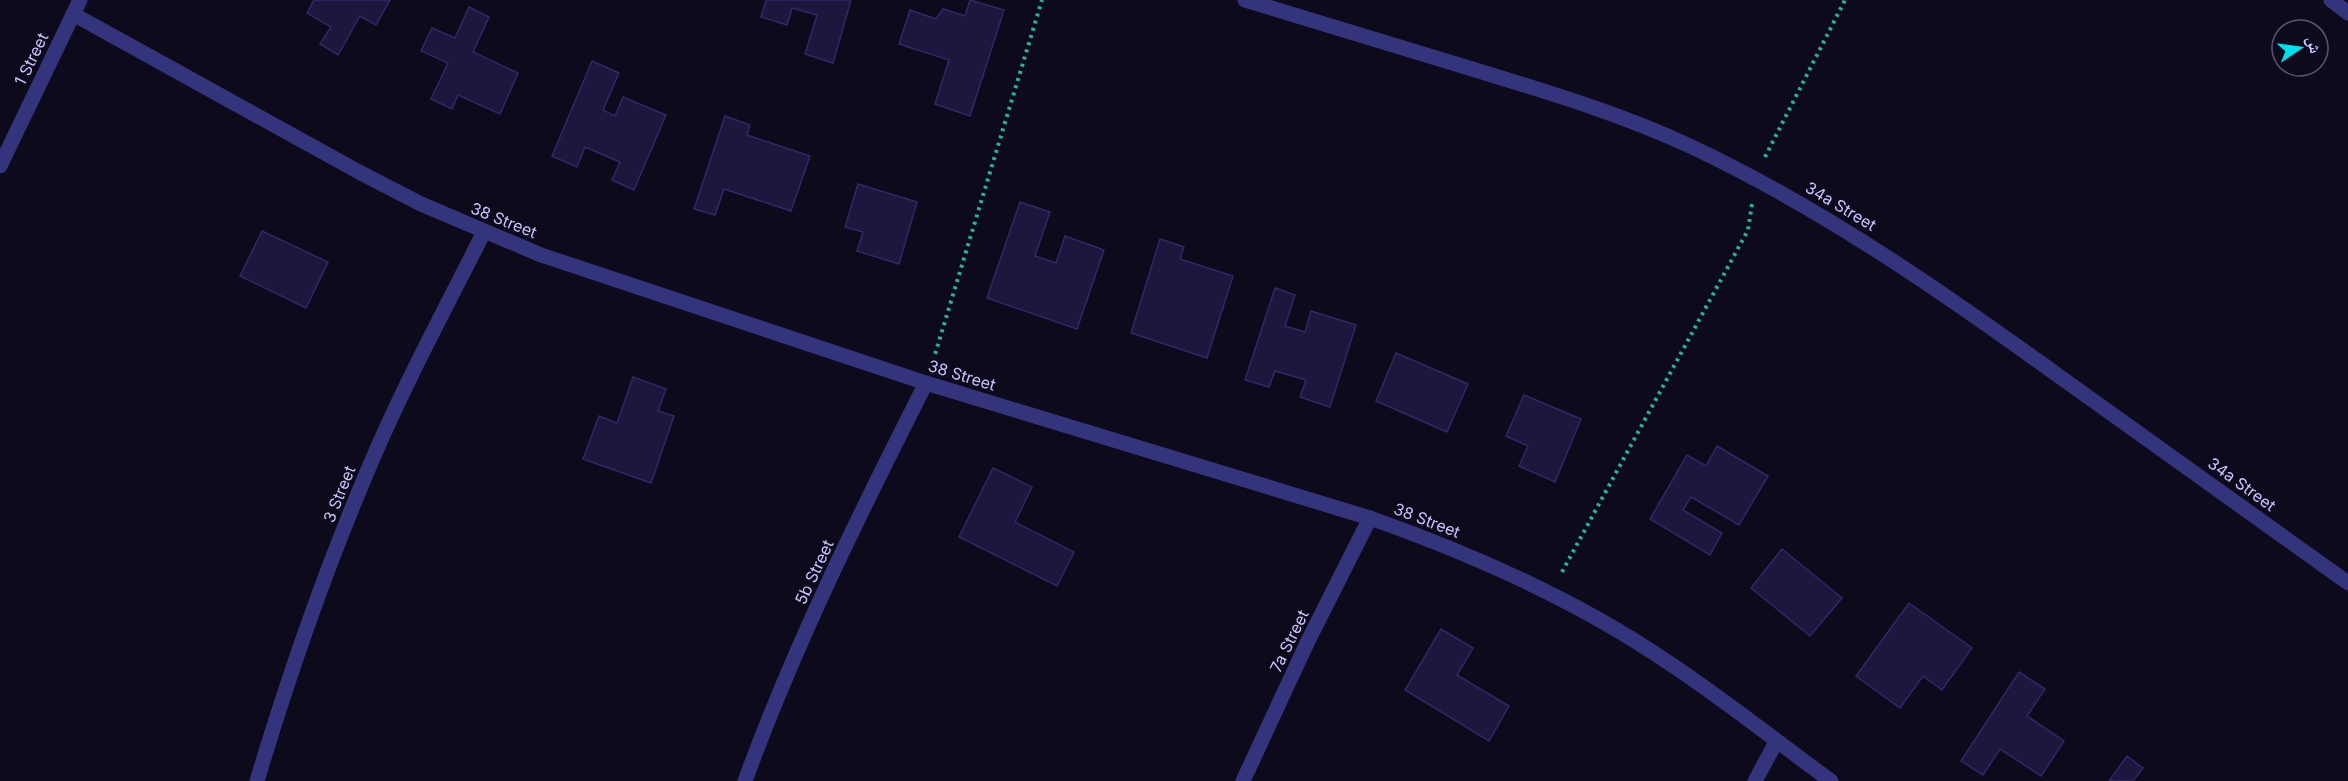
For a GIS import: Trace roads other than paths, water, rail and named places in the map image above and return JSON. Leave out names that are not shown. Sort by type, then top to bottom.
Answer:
[{"type":"street","name":"34a Street","points":[[1245,0],[1567,98],[1687,145],[1755,178],[1885,253],[2348,583]]},
{"type":"street","points":[[2331,0],[2348,13]]},
{"type":"street","name":"1 Street","points":[[0,166],[76,7]]},
{"type":"street","name":"38 Street","points":[[76,7],[359,172],[484,232],[599,276],[926,383],[1370,518],[1452,548],[1551,594],[1610,626],[1722,700],[1831,781]]},
{"type":"street","name":"3 Street","points":[[257,781],[282,697],[323,579],[371,464],[423,351],[484,232]]},
{"type":"street","name":"5b Street","points":[[745,781],[803,637],[863,508],[926,383]]},
{"type":"street","name":"7a Street","points":[[1243,781],[1307,644],[1370,518]]},
{"type":"street","points":[[1755,781],[1776,742]]}]
